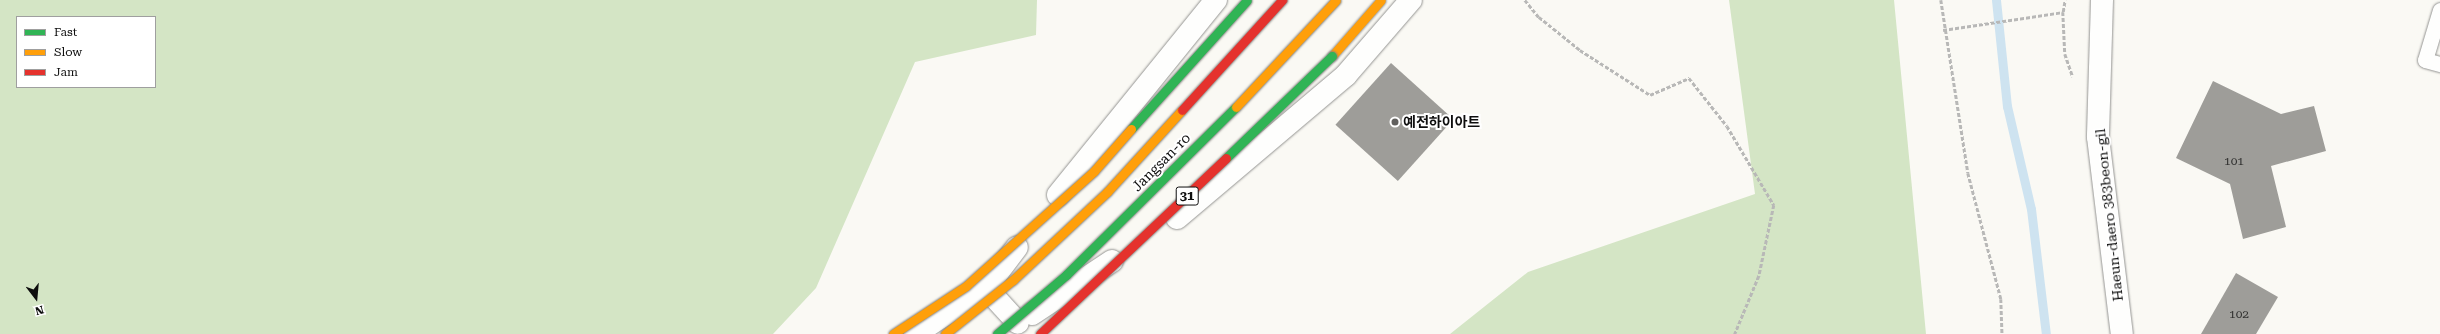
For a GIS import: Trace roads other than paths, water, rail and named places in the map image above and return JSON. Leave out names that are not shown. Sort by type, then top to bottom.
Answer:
[{"type":"highway","points":[[893,334],[966,286],[1094,171],[1247,0]]},
{"type":"highway","name":"Jangsan-ro","points":[[945,334],[1013,280],[1107,192],[1282,0]]},
{"type":"highway","name":"Jangsan-ro","points":[[997,334],[1083,259],[1251,93],[1336,0]]},
{"type":"highway","name":"31","points":[[1040,334],[1072,308],[1332,56],[1380,0]]},
{"type":"street","points":[[915,334],[986,288],[1216,0]]},
{"type":"street","points":[[986,288],[1012,328],[1178,217],[1346,75],[1411,0]]},
{"type":"street","name":"Haeun-daero 383beon-gil","points":[[2102,0],[2098,137],[2122,334]]},
{"type":"lane","points":[[2440,10],[2425,60],[2440,64]]},
{"type":"waterway","points":[[1996,0],[2007,106],[2031,209],[2046,334]]},
{"type":"place","name":"예전하이아트","points":[[1395,122]]}]
